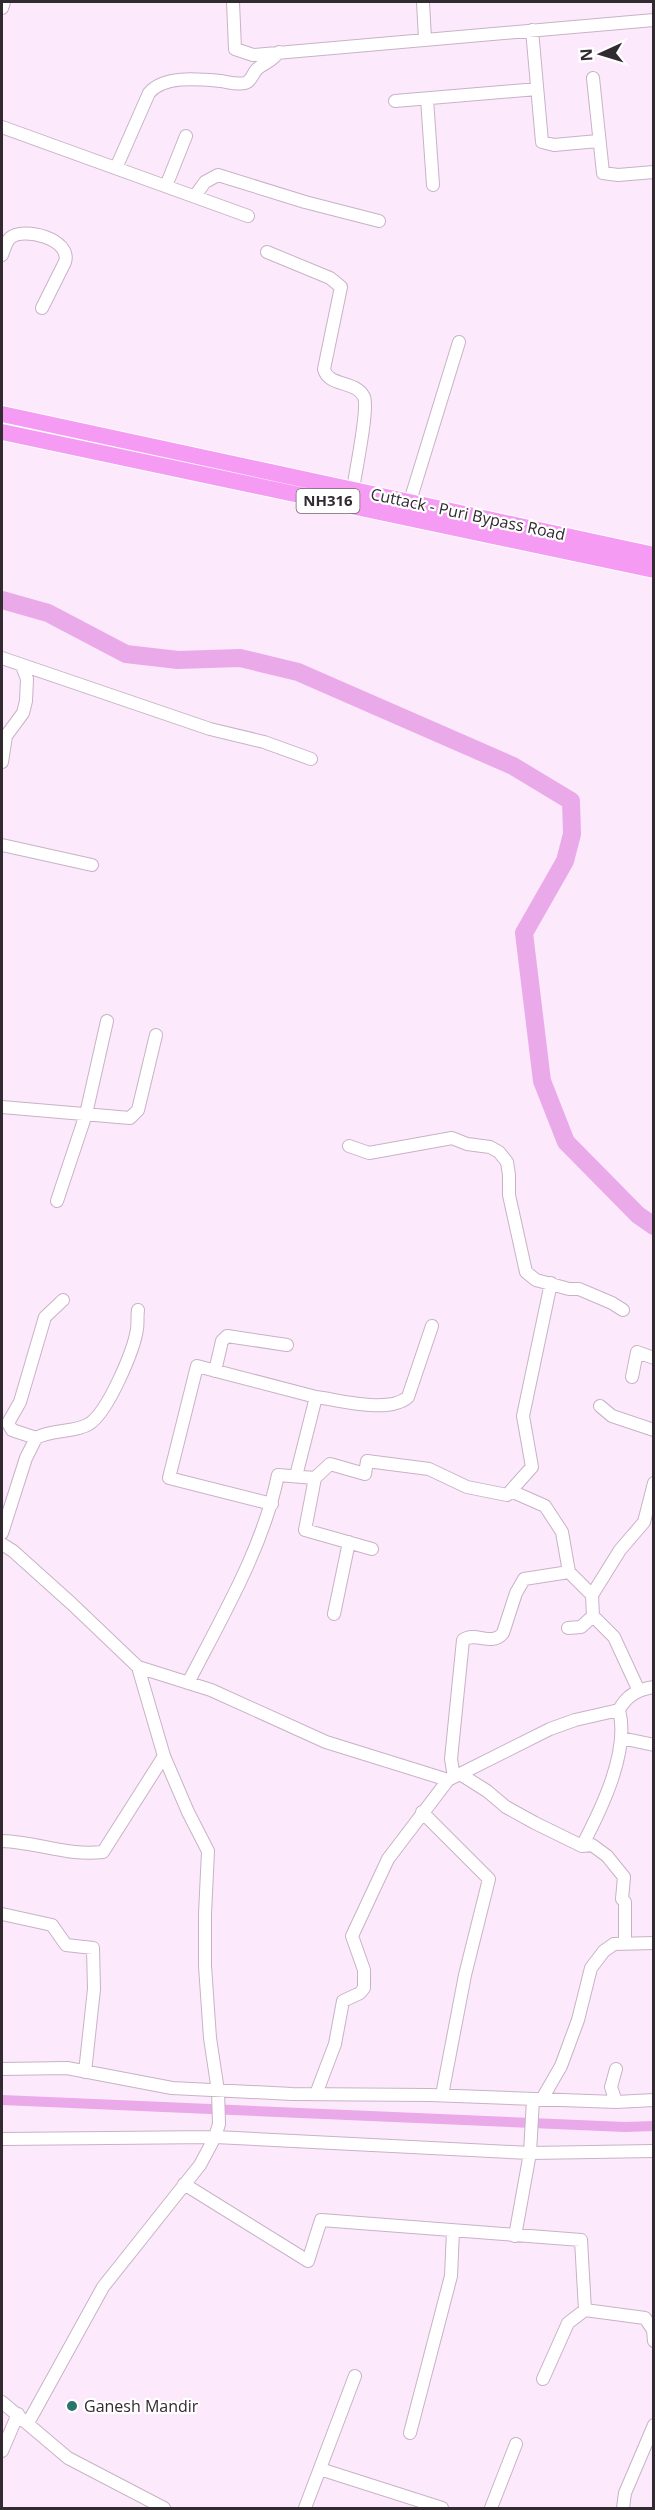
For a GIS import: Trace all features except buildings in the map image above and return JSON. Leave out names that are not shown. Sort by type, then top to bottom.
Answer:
[{"type":"highway","name":"Cuttack - Puri Bypass Road","points":[[2,414],[654,555]]},
{"type":"highway","name":"Cuttack - Puri Bypass Road","points":[[2,432],[654,570]]},
{"type":"street","points":[[2,8],[3,2]]},
{"type":"street","points":[[233,2],[235,49],[253,55],[654,20]]},
{"type":"street","points":[[423,2],[425,39]]},
{"type":"street","points":[[532,30],[542,142],[554,145],[598,141]]},
{"type":"street","points":[[116,168],[149,93],[155,87],[177,81],[209,80],[243,83],[251,79],[257,69],[270,63],[279,52]]},
{"type":"street","points":[[593,78],[603,173],[618,175],[654,172]]},
{"type":"street","points":[[395,101],[537,89]]},
{"type":"street","points":[[427,99],[433,185]]},
{"type":"street","points":[[2,127],[248,216]]},
{"type":"street","points":[[166,186],[186,136]]},
{"type":"street","points":[[195,196],[206,182],[218,175],[305,202],[379,221]]},
{"type":"street","points":[[2,255],[9,239],[20,234],[45,238],[63,247],[67,257],[42,308]]},
{"type":"street","points":[[267,252],[330,278],[341,287],[324,369],[325,375],[360,392],[364,397],[363,423],[353,490]]},
{"type":"street","points":[[410,501],[459,342]]},
{"type":"street","points":[[2,658],[210,729],[264,742],[311,759]]},
{"type":"street","points":[[2,762],[4,736],[23,714],[26,701],[27,679],[22,666]]},
{"type":"street","points":[[2,845],[92,866]]},
{"type":"street","points":[[57,1201],[86,1114],[107,1021]]},
{"type":"street","points":[[2,1107],[124,1118],[134,1115],[138,1110],[156,1035]]},
{"type":"street","points":[[349,1146],[369,1153],[452,1138],[467,1144],[490,1147],[499,1152],[507,1162],[509,1195],[526,1272],[536,1280],[570,1289],[579,1289],[623,1310]]},
{"type":"street","points":[[372,1549],[306,1530],[315,1478],[330,1464],[365,1474],[367,1461],[429,1469],[467,1487],[507,1495],[532,1467],[523,1416],[551,1284]]},
{"type":"street","points":[[63,1300],[45,1317],[20,1402],[8,1423],[12,1430],[36,1438],[54,1431],[88,1425],[98,1417],[124,1370],[137,1330],[138,1310]]},
{"type":"street","points":[[272,1504],[169,1478],[196,1366],[316,1397],[379,1406],[405,1400],[408,1397],[432,1326]]},
{"type":"street","points":[[215,1371],[222,1341],[227,1336],[287,1345]]},
{"type":"street","points":[[632,1377],[637,1352],[654,1358]]},
{"type":"street","points":[[296,1476],[316,1397]]},
{"type":"street","points":[[600,1406],[612,1416],[654,1431]]},
{"type":"street","points":[[2,1533],[26,1458],[36,1438]]},
{"type":"street","points":[[188,1683],[237,1587],[272,1504],[278,1475],[315,1478]]},
{"type":"street","points":[[639,1691],[614,1637],[594,1616],[592,1595],[620,1550],[644,1522],[654,1483]]},
{"type":"street","points":[[511,1491],[545,1506],[562,1532],[569,1572],[592,1595]]},
{"type":"street","points":[[334,1614],[349,1542]]},
{"type":"street","points":[[2,1544],[47,1581],[138,1667],[210,1690],[326,1742],[454,1777],[487,1791],[506,1807],[582,1846],[592,1845],[607,1856],[624,1877],[622,1899],[625,1902],[625,1944]]},
{"type":"street","points":[[454,1777],[451,1759],[463,1640],[470,1636],[490,1640],[500,1637],[516,1593],[524,1579],[569,1572]]},
{"type":"street","points":[[568,1628],[581,1627],[594,1616]]},
{"type":"street","points":[[2,2451],[103,2287],[200,2164],[215,2137],[219,2124],[205,1966],[204,1914],[208,1851],[164,1756],[138,1667]]},
{"type":"street","points":[[582,1846],[602,1809],[621,1738],[622,1724],[619,1710],[624,1699],[639,1691],[654,1687]]},
{"type":"street","points":[[316,2094],[335,2044],[343,2001],[360,1993],[364,1988],[364,1970],[352,1936],[388,1859],[422,1812],[454,1777],[550,1729],[575,1720],[619,1710]]},
{"type":"street","points":[[621,1738],[654,1745]]},
{"type":"street","points":[[2,1841],[83,1854],[103,1852],[164,1756]]},
{"type":"street","points":[[422,1812],[489,1879],[465,1975],[442,2096]]},
{"type":"street","points":[[2,1914],[52,1925],[66,1945],[93,1948],[94,1989],[85,2072]]},
{"type":"street","points":[[515,2235],[530,2153],[532,2120],[538,2099],[561,2066],[574,2030],[591,1968],[604,1951],[614,1944],[654,1943]]},
{"type":"street","points":[[2,2069],[67,2068],[218,2096],[316,2094],[616,2102],[654,2100]]},
{"type":"street","points":[[616,2069],[611,2087],[616,2102]]},
{"type":"street","points":[[2,2139],[215,2137],[530,2153],[654,2151]]},
{"type":"street","points":[[184,2184],[308,2261],[321,2220],[581,2240],[585,2310]]},
{"type":"street","points":[[410,2433],[451,2276],[453,2231]]},
{"type":"street","points":[[543,2379],[568,2323],[585,2310],[645,2318],[653,2330],[654,2341]]},
{"type":"street","points":[[305,2508],[355,2376]]},
{"type":"street","points":[[2,2402],[68,2458],[164,2508]]},
{"type":"street","points":[[623,2508],[625,2493],[654,2425]]},
{"type":"street","points":[[491,2508],[516,2444]]},
{"type":"street","points":[[320,2469],[441,2508]]},
{"type":"waterway","points":[[2,600],[48,613],[126,654],[178,660],[240,658],[298,672],[513,766],[571,801],[572,834],[565,861],[524,933],[542,1081],[566,1142],[638,1215],[654,1226]]},
{"type":"waterway","points":[[2,2100],[625,2127],[654,2126]]},
{"type":"place","name":"Ganesh Mandir","points":[[72,2406]]}]
